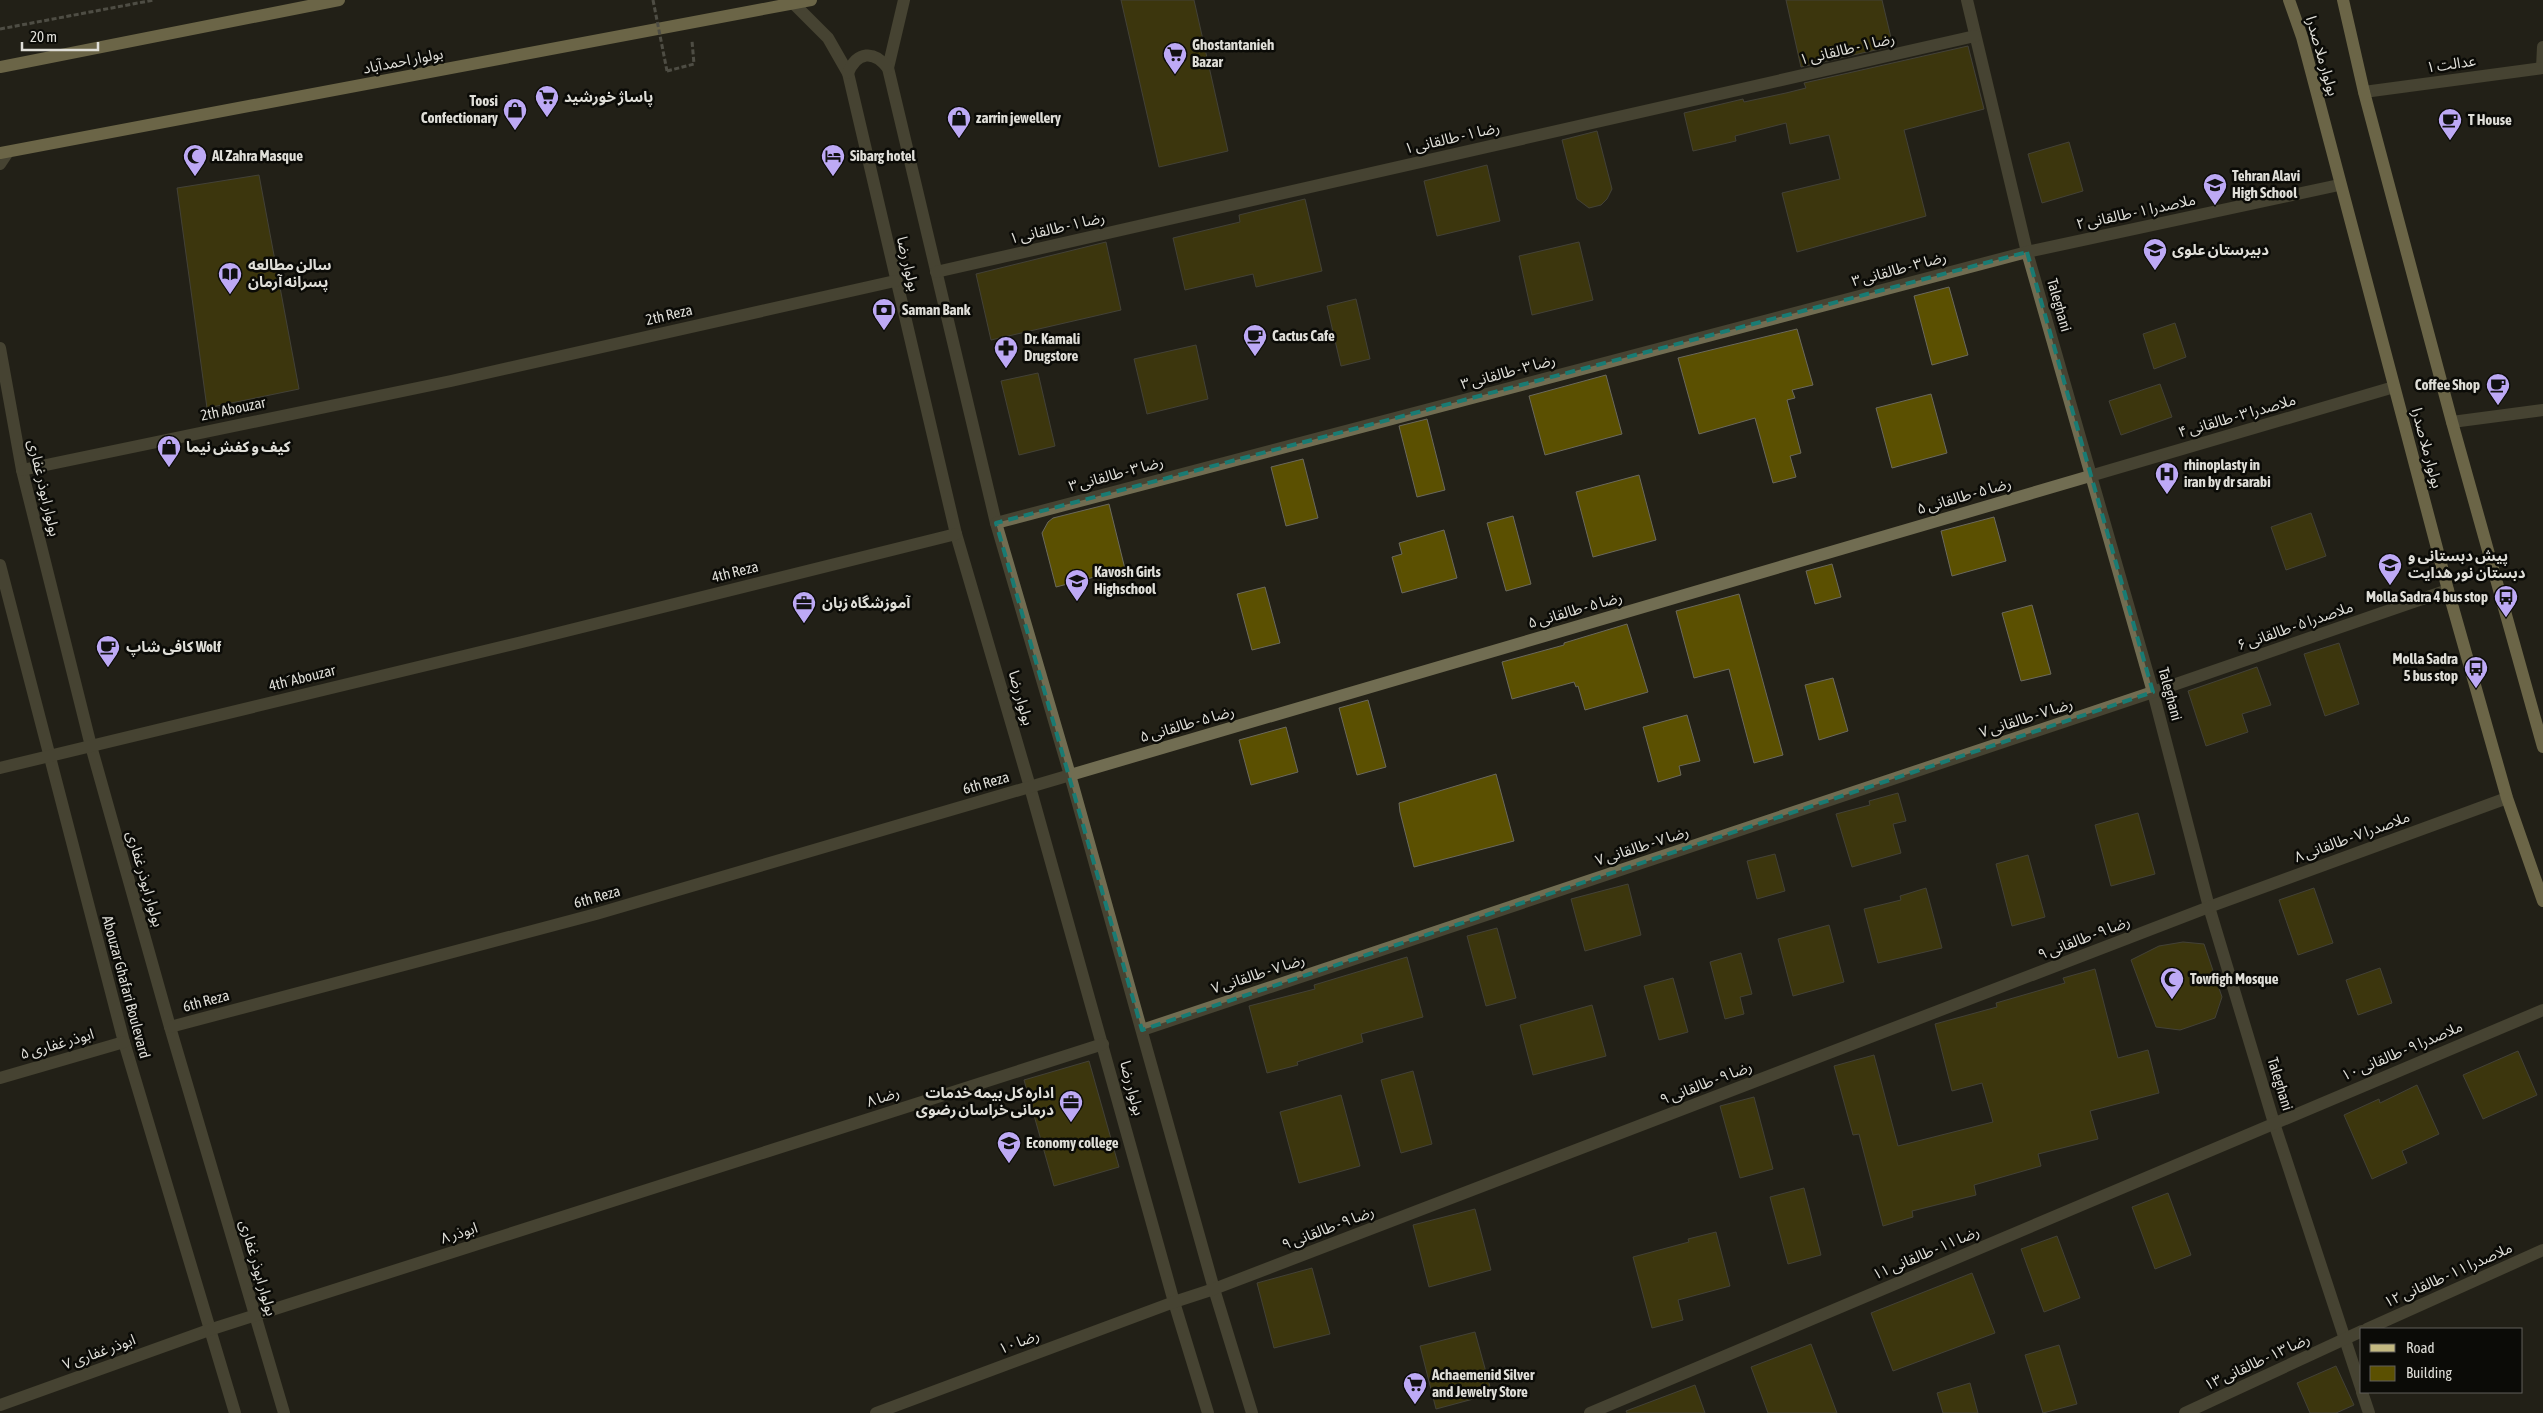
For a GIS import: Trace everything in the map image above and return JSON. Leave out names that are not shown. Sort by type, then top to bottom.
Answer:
[{"type":"main road","points":[[0,67],[339,0]]},
{"type":"main road","name":"بولوار احمدآباد","points":[[4,152],[811,0]]},
{"type":"main road","name":"بولوار ملا صدرا","points":[[2289,0],[2302,37],[2339,185],[2448,590],[2507,798],[2543,901]]},
{"type":"main road","name":"بولوار ملا صدرا","points":[[2343,0],[2364,92],[2452,422],[2543,747]]},
{"type":"street","name":"بولوار رضا","points":[[904,0],[888,68],[996,523],[1070,775],[1214,1289],[1252,1413]]},
{"type":"street","name":"Taleghani","points":[[1966,0],[2028,252],[2090,476],[2153,692],[2209,907],[2274,1123],[2343,1340],[2360,1387]]},
{"type":"street","name":"بولوار رضا","points":[[793,4],[828,38],[848,73],[895,281],[956,534],[1103,1044],[1174,1302],[1208,1413]]},
{"type":"street","name":"رضا ۱ - طالقانی ۱","points":[[936,272],[1975,36]]},
{"type":"street","points":[[2542,68],[2543,47]]},
{"type":"street","points":[[848,73],[852,63],[871,55],[881,60],[888,68]]},
{"type":"street","name":"عدالت ۱","points":[[2364,92],[2542,68]]},
{"type":"street","points":[[0,164],[4,152]]},
{"type":"street","name":"ملاصدرا ۱ - طالقانی ۲","points":[[2028,252],[2339,185]]},
{"type":"street","name":"رضا ۳ - طالقانی ۳","points":[[996,523],[2028,252]]},
{"type":"street","name":"2th Reza","points":[[451,381],[895,281]]},
{"type":"street","name":"بولوار ابوذر غفاری","points":[[0,348],[22,470],[91,746],[170,1027],[284,1413]]},
{"type":"street","name":"2th Abouzar","points":[[22,470],[451,381]]},
{"type":"street","name":"ملاصدرا ۳ - طالقانی ۴","points":[[2090,476],[2394,387]]},
{"type":"street","points":[[2452,422],[2543,410]]},
{"type":"street","name":"رضا ۵ - طالقانی ۵","points":[[1030,787],[2090,476]]},
{"type":"street","name":"4th Reza","points":[[522,642],[956,534]]},
{"type":"street","name":"Abouzar Ghafari Boulevard","points":[[0,565],[48,756],[124,1042],[235,1413]]},
{"type":"street","name":"ملاصدرا ۵ - طالقانی ۶","points":[[2153,692],[2448,590]]},
{"type":"street","name":"4th َAbouzar","points":[[0,768],[522,642]]},
{"type":"street","name":"رضا ۷ - طالقانی ۷","points":[[1142,1030],[2153,692]]},
{"type":"street","name":"6th Reza","points":[[170,1027],[596,914],[1030,787]]},
{"type":"street","name":"ملاصدرا ۷ - طالقانی ۸","points":[[2209,907],[2507,798]]},
{"type":"street","name":"رضا ۹ - طالقانی ۹","points":[[1174,1302],[1214,1289],[2209,907]]},
{"type":"street","name":"ملاصدرا ۹ - طالقانی ۱۰","points":[[2274,1123],[2543,1010]]},
{"type":"street","name":"ابوذر غفاری ۵","points":[[0,1078],[124,1042]]},
{"type":"street","name":"رضا ۸","points":[[674,1181],[1103,1044]]},
{"type":"street","name":"رضا ۱۱ - طالقانی ۱۱","points":[[1590,1413],[2274,1123]]},
{"type":"street","name":"ابوذر ۸","points":[[209,1330],[674,1181]]},
{"type":"street","name":"ملاصدرا ۱۱ - طالقانی ۱۲","points":[[2368,1328],[2543,1250]]},
{"type":"street","name":"رضا ۱۰","points":[[876,1413],[1174,1302]]},
{"type":"street","name":"ابوذر غفاری ۷","points":[[0,1405],[209,1330]]},
{"type":"street","points":[[2343,1340],[2360,1332]]},
{"type":"street","name":"رضا ۱۳ - طالقانی ۱۳","points":[[2185,1413],[2343,1340]]},
{"type":"street","name":"Taleghani","points":[[2362,1393],[2370,1413]]},
{"type":"path","points":[[0,28],[154,0]]},
{"type":"path","points":[[653,0],[666,71],[694,64]]},
{"type":"highlighted area","points":[[2027,252],[2153,692],[1142,1030],[996,523]]},
{"type":"building","name":"Ghostantanieh Bazar","points":[[1121,0],[1194,0],[1228,151],[1159,167]]},
{"type":"building","points":[[1786,0],[1882,0],[1893,46],[1801,67]]},
{"type":"building","points":[[1968,46],[1984,109],[1904,130],[1926,216],[1797,252],[1782,193],[1840,179],[1829,135],[1790,144],[1786,123],[1735,136],[1736,141],[1693,151],[1684,113],[1743,99],[1744,102],[1786,93],[1806,88],[1804,83]]},
{"type":"building","points":[[1597,131],[1612,189],[1607,199],[1601,205],[1589,208],[1577,199],[1562,140]]},
{"type":"building","points":[[2069,142],[2083,191],[2042,203],[2028,154]]},
{"type":"building","points":[[1487,165],[1500,221],[1437,236],[1424,181]]},
{"type":"building","name":"سالن مطالعه پسرانه آرمان","points":[[259,175],[299,389],[207,408],[177,188]]},
{"type":"building","points":[[1305,199],[1322,271],[1256,287],[1253,274],[1185,290],[1173,238],[1240,222],[1239,215]]},
{"type":"building","points":[[1106,242],[1121,310],[991,340],[976,274]]},
{"type":"building","points":[[1579,242],[1593,300],[1532,315],[1519,256]]},
{"type":"building","points":[[1949,287],[1968,355],[1932,365],[1914,296]]},
{"type":"building","points":[[1356,299],[1370,359],[1341,366],[1327,306]]},
{"type":"building","points":[[2175,323],[2186,357],[2154,369],[2143,334]]},
{"type":"building","points":[[1797,329],[1813,385],[1792,390],[1795,398],[1787,400],[1801,453],[1790,456],[1796,477],[1773,483],[1755,418],[1699,434],[1678,358]]},
{"type":"building","points":[[1196,345],[1208,399],[1147,414],[1134,359]]},
{"type":"building","points":[[1038,373],[1055,446],[1019,455],[1001,381]]},
{"type":"building","points":[[1606,375],[1622,434],[1545,455],[1529,396]]},
{"type":"building","points":[[2160,384],[2172,417],[2121,435],[2109,401]]},
{"type":"building","points":[[1931,394],[1947,453],[1892,468],[1876,408]]},
{"type":"building","points":[[1427,419],[1445,490],[1417,497],[1399,426]]},
{"type":"building","points":[[1303,459],[1318,518],[1286,526],[1271,467]]},
{"type":"building","points":[[1639,475],[1656,540],[1593,557],[1576,492]]},
{"type":"building","points":[[1109,504],[1125,569],[1056,587],[1042,533],[1048,522],[1053,518]]},
{"type":"building","points":[[2311,513],[2326,556],[2286,570],[2271,527]]},
{"type":"building","points":[[1513,516],[1531,584],[1506,591],[1487,523]]},
{"type":"building","points":[[1994,517],[2006,561],[1952,576],[1941,531]]},
{"type":"building","points":[[1444,530],[1457,578],[1402,593],[1392,557],[1402,554],[1399,543]]},
{"type":"building","points":[[1832,564],[1841,597],[1815,604],[1806,571]]},
{"type":"building","points":[[1265,587],[1280,643],[1252,650],[1237,594]]},
{"type":"building","points":[[1739,594],[1783,755],[1754,763],[1729,669],[1694,678],[1676,611]]},
{"type":"building","points":[[2032,605],[2051,674],[2021,681],[2002,613]]},
{"type":"building","points":[[1627,624],[1648,692],[1585,710],[1578,686],[1576,687],[1574,682],[1512,699],[1502,662],[1564,645],[1564,643]]},
{"type":"building","points":[[2339,643],[2359,704],[2325,716],[2304,654]]},
{"type":"building","points":[[2257,667],[2271,705],[2242,714],[2248,732],[2206,746],[2188,691]]},
{"type":"building","points":[[1833,678],[1848,731],[1819,740],[1805,685]]},
{"type":"building","points":[[1368,700],[1386,767],[1357,775],[1339,708]]},
{"type":"building","points":[[1687,715],[1700,761],[1679,766],[1681,775],[1658,782],[1643,727]]},
{"type":"building","points":[[1286,727],[1298,772],[1251,785],[1239,740]]},
{"type":"building","points":[[1496,774],[1514,841],[1414,867],[1399,803]]},
{"type":"building","points":[[1898,793],[1906,821],[1893,824],[1901,853],[1852,867],[1836,814],[1870,805],[1869,801]]},
{"type":"building","points":[[2138,813],[2155,874],[2111,886],[2095,825]]},
{"type":"building","points":[[1775,854],[1785,891],[1757,899],[1747,861]]},
{"type":"building","points":[[2028,855],[2045,917],[2012,926],[1996,864]]},
{"type":"building","points":[[1628,884],[1641,935],[1585,951],[1571,899]]},
{"type":"building","points":[[1926,888],[1942,948],[1878,963],[1864,909],[1901,900],[1900,896]]},
{"type":"building","points":[[2314,888],[2333,943],[2298,955],[2279,900]]},
{"type":"building","points":[[1829,925],[1844,982],[1793,996],[1778,939]]},
{"type":"building","points":[[1497,928],[1516,998],[1486,1006],[1467,936]]},
{"type":"building","points":[[2183,942],[2204,944],[2222,997],[2215,1018],[2180,1030],[2156,1027],[2131,960],[2159,946]]},
{"type":"building","points":[[1741,953],[1752,994],[1740,997],[1744,1014],[1725,1019],[1710,962]]},
{"type":"building","points":[[1407,957],[1423,1017],[1361,1034],[1363,1042],[1297,1062],[1298,1065],[1267,1073],[1249,1006],[1315,989],[1314,985]]},
{"type":"building","points":[[2380,968],[2392,1003],[2358,1015],[2346,980]]},
{"type":"building","points":[[2095,969],[2118,1058],[2148,1050],[2159,1093],[2090,1111],[2098,1139],[2038,1154],[2041,1166],[1974,1185],[1976,1195],[1912,1211],[1913,1217],[1883,1226],[1859,1134],[1853,1135],[1834,1066],[1874,1055],[1898,1146],[1993,1122],[1982,1083],[1952,1091],[1935,1024],[1997,1007],[1996,1003],[2065,983],[2063,978]]},
{"type":"building","points":[[1673,978],[1688,1032],[1659,1040],[1644,986]]},
{"type":"building","points":[[1592,1005],[1606,1056],[1533,1075],[1520,1025]]},
{"type":"building","points":[[2518,1051],[2537,1095],[2483,1119],[2463,1075]]},
{"type":"building","name":"اداره کل بیمه خدمات درمانی خراسان رضوی","points":[[1089,1061],[1119,1167],[1054,1186],[1024,1080]]},
{"type":"building","points":[[1413,1071],[1432,1144],[1401,1153],[1381,1080]]},
{"type":"building","points":[[2417,1085],[2439,1134],[2402,1151],[2407,1163],[2372,1179],[2344,1115],[2379,1099],[2380,1103]]},
{"type":"building","points":[[1341,1095],[1360,1166],[1299,1183],[1280,1112]]},
{"type":"building","points":[[1754,1097],[1773,1169],[1740,1178],[1720,1106]]},
{"type":"building","points":[[1804,1188],[1821,1255],[1788,1264],[1770,1197]]},
{"type":"building","points":[[2168,1193],[2191,1255],[2155,1269],[2132,1207]]},
{"type":"building","points":[[1475,1209],[1491,1270],[1429,1287],[1413,1225]]},
{"type":"building","points":[[1716,1232],[1730,1286],[1678,1300],[1683,1320],[1652,1328],[1633,1257],[1689,1242],[1688,1239]]},
{"type":"building","points":[[2057,1236],[2080,1298],[2044,1312],[2021,1249]]},
{"type":"building","points":[[1312,1268],[1330,1334],[1274,1348],[1257,1283]]},
{"type":"building","points":[[1972,1273],[1995,1333],[1893,1371],[1871,1313]]},
{"type":"building","points":[[1475,1332],[1492,1394],[1436,1409],[1420,1346]]},
{"type":"building","points":[[1811,1344],[1837,1413],[1768,1413],[1751,1367]]},
{"type":"building","points":[[2059,1345],[2077,1404],[2043,1413],[2025,1355]]},
{"type":"building","points":[[2336,1366],[2354,1405],[2336,1413],[2310,1413],[2297,1383]]},
{"type":"building","points":[[1970,1383],[1978,1413],[1943,1413],[1937,1393]]},
{"type":"building","points":[[1695,1385],[1705,1413],[1627,1413],[1626,1411]]},
{"type":"place","name":"Ghostantanieh Bazar","points":[[1175,75]]},
{"type":"place","name":"پاساژ خورشید","points":[[547,118]]},
{"type":"place","name":"Toosi Confectionary","points":[[515,131]]},
{"type":"place","name":"zarrin jewellery","points":[[959,139]]},
{"type":"place","name":"T House","points":[[2450,141]]},
{"type":"place","name":"Al Zahra Masque","points":[[195,177]]},
{"type":"place","name":"Sibarg hotel","points":[[833,177]]},
{"type":"place","name":"Tehran Alavi High School","points":[[2215,206]]},
{"type":"place","name":"دبیرستان علوی","points":[[2155,271]]},
{"type":"place","name":"سالن مطالعه پسرانه آرمان","points":[[230,295]]},
{"type":"place","name":"Saman Bank","points":[[884,331]]},
{"type":"place","name":"Cactus Cafe","points":[[1255,357]]},
{"type":"place","name":"Dr. Kamali Drugstore","points":[[1006,369]]},
{"type":"place","name":"Coffee Shop","points":[[2498,406]]},
{"type":"place","name":"کیف و کفش نیما","points":[[169,468]]},
{"type":"place","name":"rhinoplasty in iran by dr sarabi","points":[[2167,495]]},
{"type":"place","name":"پیش دبستانی و دبستان نور هدایت","points":[[2390,586]]},
{"type":"place","name":"Kavosh Girls Highschool","points":[[1077,602]]},
{"type":"place","name":"Molla Sadra 4 bus stop","points":[[2506,618]]},
{"type":"place","name":"آموزشگاه زبان","points":[[804,624]]},
{"type":"place","name":"کافی شاپ Wolf","points":[[108,668]]},
{"type":"place","name":"Molla Sadra 5 bus stop","points":[[2476,689]]},
{"type":"place","name":"Towfigh Mosque","points":[[2172,1000]]},
{"type":"place","name":"اداره کل بیمه خدمات درمانی خراسان رضوی","points":[[1071,1123]]},
{"type":"place","name":"Economy college","points":[[1009,1164]]},
{"type":"place","name":"Achaemenid Silver and Jewelry Store","points":[[1415,1405]]}]
